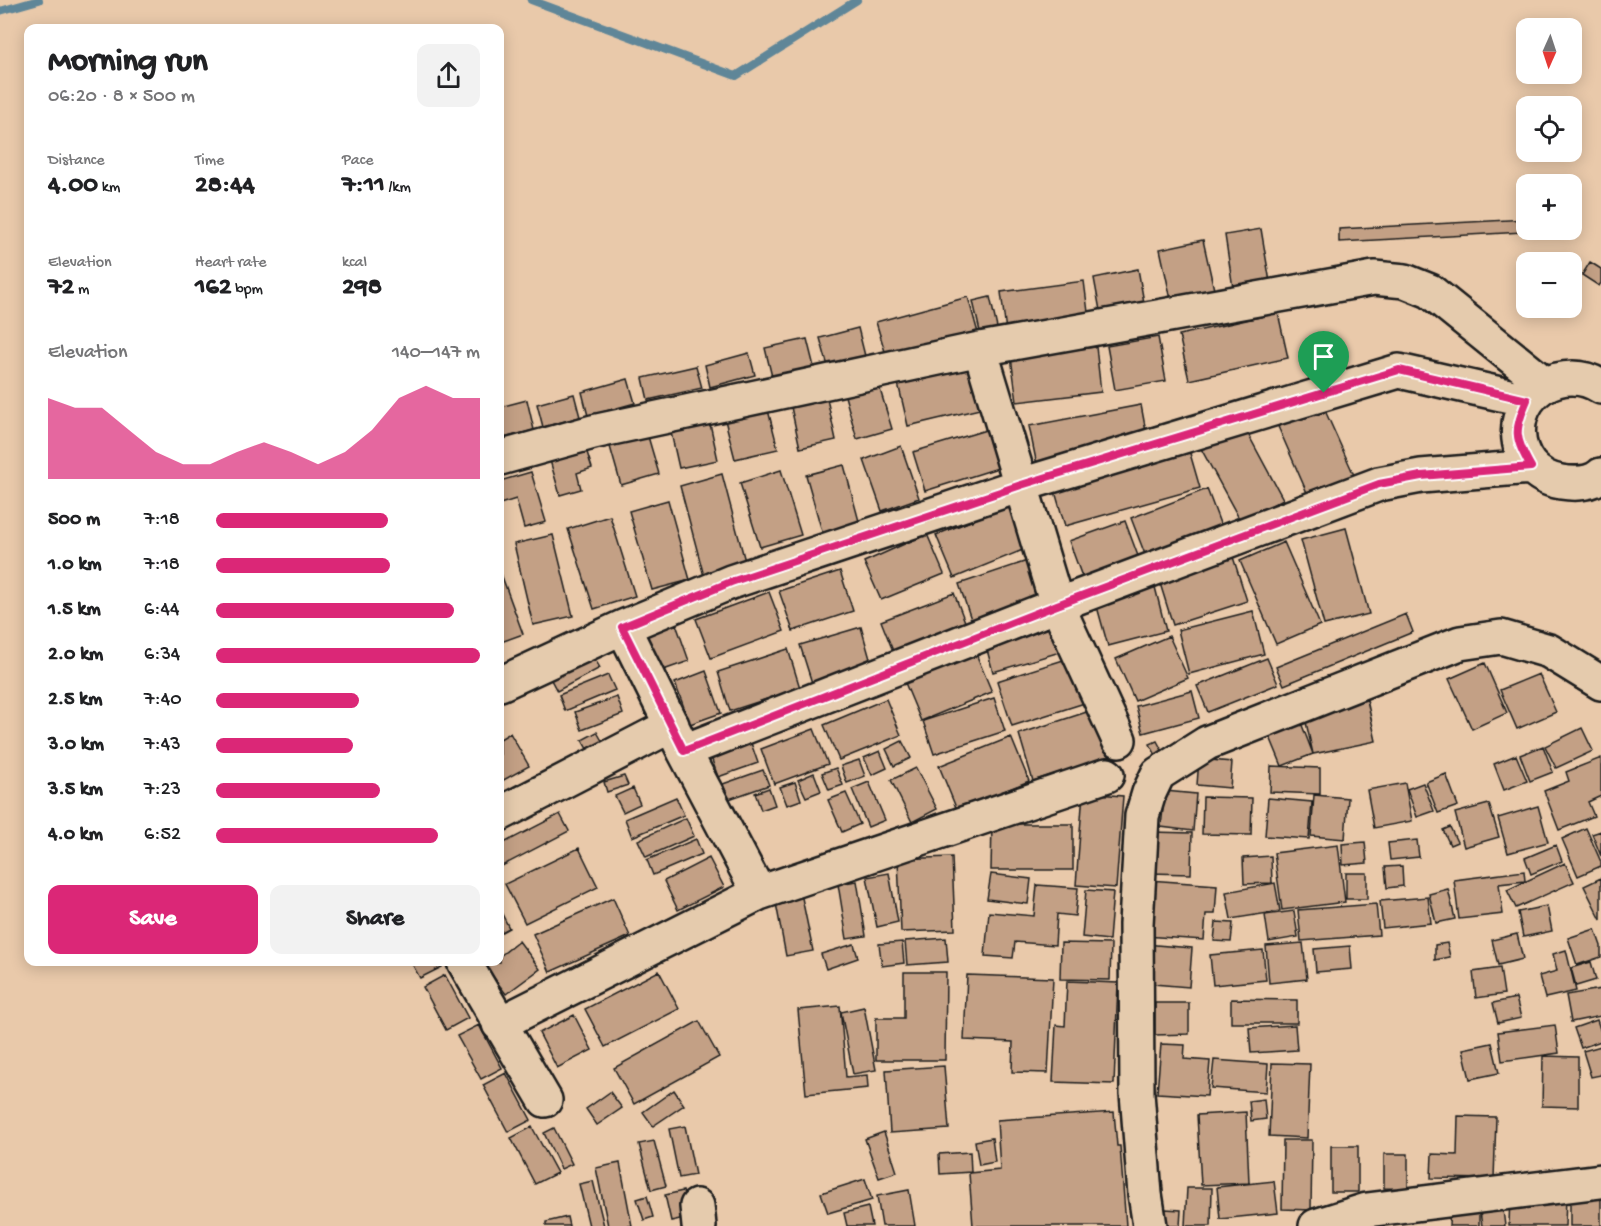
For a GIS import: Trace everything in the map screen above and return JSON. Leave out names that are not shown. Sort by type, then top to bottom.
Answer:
[{"type":"street","points":[[504,457],[593,432],[980,349],[1374,278],[1405,281],[1430,291],[1536,392]]},
{"type":"street","points":[[980,349],[1057,605],[1119,740]]},
{"type":"street","points":[[504,682],[622,627],[731,582],[1021,485],[1399,370],[1536,392]]},
{"type":"street","points":[[1601,387],[1592,381],[1568,377],[1536,392],[1518,422],[1519,446],[1531,467],[1550,480],[1574,484],[1598,478],[1601,475]]},
{"type":"street","points":[[504,812],[678,738],[1057,605],[1379,484],[1421,476],[1531,467]]},
{"type":"street","points":[[622,627],[759,893]]},
{"type":"street","points":[[1150,1226],[1144,1194],[1137,1093],[1136,924],[1142,816],[1158,774],[1207,743],[1460,643],[1501,638],[1550,651],[1601,683]]},
{"type":"street","points":[[499,1024],[759,893],[1107,776]]},
{"type":"street","points":[[466,966],[545,1100]]},
{"type":"street","points":[[1316,1226],[1367,1210],[1601,1181]]},
{"type":"building","points":[[1516,220],[1516,232],[1339,242],[1339,229]]},
{"type":"building","points":[[1261,229],[1270,282],[1233,288],[1225,235]]},
{"type":"building","points":[[1203,240],[1215,294],[1172,304],[1160,249]]},
{"type":"building","points":[[1590,262],[1601,269],[1601,283],[1599,286],[1582,275]]},
{"type":"building","points":[[1138,269],[1145,308],[1101,316],[1094,278]]},
{"type":"building","points":[[1084,281],[1089,320],[1006,331],[1001,292]]},
{"type":"building","points":[[968,297],[978,333],[887,358],[876,322]]},
{"type":"building","points":[[990,297],[998,332],[981,336],[973,301]]},
{"type":"building","points":[[1278,313],[1288,358],[1189,380],[1179,335]]},
{"type":"building","points":[[858,328],[866,360],[829,370],[820,338]]},
{"type":"building","points":[[1158,337],[1166,381],[1115,390],[1107,346]]},
{"type":"building","points":[[807,339],[815,371],[773,381],[765,348]]},
{"type":"building","points":[[1096,347],[1101,392],[1017,402],[1011,357]]},
{"type":"building","points":[[749,353],[755,375],[710,387],[705,365]]},
{"type":"building","points":[[973,365],[984,408],[908,426],[898,383]]},
{"type":"building","points":[[696,366],[702,388],[648,400],[643,378]]},
{"type":"building","points":[[628,379],[635,403],[588,416],[582,392]]},
{"type":"building","points":[[879,386],[892,429],[857,439],[845,396]]},
{"type":"building","points":[[574,394],[580,417],[543,427],[537,404]]},
{"type":"building","points":[[1318,395],[1354,475],[1308,495],[1273,415]]},
{"type":"building","points":[[827,399],[836,440],[800,448],[791,407]]},
{"type":"building","points":[[527,400],[534,430],[504,438],[504,406]]},
{"type":"building","points":[[1141,405],[1147,437],[1038,470],[1029,426]]},
{"type":"building","points":[[768,410],[778,449],[735,459],[725,420]]},
{"type":"building","points":[[709,419],[718,460],[679,468],[670,428]]},
{"type":"building","points":[[1241,421],[1283,499],[1241,522],[1198,443]]},
{"type":"building","points":[[986,430],[998,468],[925,491],[913,452]]},
{"type":"building","points":[[647,433],[659,474],[621,485],[609,443]]},
{"type":"building","points":[[1187,443],[1200,488],[1065,526],[1052,481]]},
{"type":"building","points":[[585,446],[592,468],[577,473],[581,489],[560,495],[549,457]]},
{"type":"building","points":[[901,446],[919,498],[882,511],[864,460]]},
{"type":"building","points":[[844,465],[860,525],[823,535],[806,475]]},
{"type":"building","points":[[781,470],[801,535],[760,547],[740,483]]},
{"type":"building","points":[[531,472],[546,522],[524,528],[516,499],[504,503],[504,480]]},
{"type":"building","points":[[722,474],[746,565],[704,576],[680,486]]},
{"type":"building","points":[[1207,489],[1224,534],[1148,562],[1131,518]]},
{"type":"building","points":[[668,500],[690,580],[652,590],[629,511]]},
{"type":"building","points":[[1013,504],[1030,547],[954,578],[936,535]]},
{"type":"building","points":[[610,516],[635,596],[594,609],[568,529]]},
{"type":"building","points":[[1125,521],[1141,564],[1085,585],[1069,541]]},
{"type":"building","points":[[1346,528],[1369,614],[1324,625],[1301,540]]},
{"type":"building","points":[[927,534],[944,574],[881,600],[864,562]]},
{"type":"building","points":[[553,535],[573,616],[533,625],[514,544]]},
{"type":"building","points":[[1284,542],[1320,625],[1276,644],[1240,561]]},
{"type":"building","points":[[1233,557],[1247,601],[1173,625],[1159,580]]},
{"type":"building","points":[[1036,558],[1051,602],[974,628],[959,584]]},
{"type":"building","points":[[840,571],[853,611],[793,631],[779,591]]},
{"type":"building","points":[[504,582],[523,634],[504,641]]},
{"type":"building","points":[[1155,587],[1166,631],[1108,646],[1096,603]]},
{"type":"building","points":[[769,592],[784,631],[711,658],[696,619]]},
{"type":"building","points":[[954,593],[967,627],[895,656],[881,621]]},
{"type":"building","points":[[1253,611],[1264,654],[1189,674],[1178,630]]},
{"type":"building","points":[[1406,614],[1413,632],[1284,685],[1276,667]]},
{"type":"building","points":[[1062,623],[1070,649],[993,672],[986,646]]},
{"type":"building","points":[[676,624],[689,661],[655,673],[641,637]]},
{"type":"building","points":[[861,627],[872,666],[812,683],[800,645]]},
{"type":"building","points":[[1169,636],[1188,678],[1135,701],[1116,659]]},
{"type":"building","points":[[788,649],[800,688],[730,711],[718,672]]},
{"type":"building","points":[[974,649],[992,692],[921,721],[903,678]]},
{"type":"building","points":[[592,654],[600,668],[557,691],[549,676]]},
{"type":"building","points":[[1076,656],[1091,701],[1012,726],[997,681]]},
{"type":"building","points":[[1267,658],[1278,684],[1208,712],[1197,686]]},
{"type":"building","points":[[1485,663],[1507,713],[1472,729],[1449,679]]},
{"type":"building","points":[[706,671],[721,713],[690,724],[675,683]]},
{"type":"building","points":[[1539,674],[1556,712],[1517,729],[1500,690]]},
{"type":"building","points":[[608,675],[615,690],[565,711],[559,695]]},
{"type":"building","points":[[1192,691],[1199,718],[1143,733],[1136,706]]},
{"type":"building","points":[[617,697],[623,714],[582,730],[575,712]]},
{"type":"building","points":[[994,698],[1005,731],[934,754],[923,721]]},
{"type":"building","points":[[886,699],[901,735],[839,760],[824,725]]},
{"type":"building","points":[[1367,700],[1376,741],[1313,754],[1304,713]]},
{"type":"building","points":[[1096,709],[1111,756],[1033,781],[1019,734]]},
{"type":"building","points":[[1300,720],[1313,754],[1282,766],[1268,732]]},
{"type":"building","points":[[1582,728],[1593,751],[1556,768],[1545,746]]},
{"type":"building","points":[[814,729],[828,764],[774,784],[761,749]]},
{"type":"building","points":[[597,732],[606,748],[591,756],[582,740]]},
{"type":"building","points":[[510,733],[529,766],[504,780],[504,737]]},
{"type":"building","points":[[1011,737],[1029,781],[957,810],[939,766]]},
{"type":"building","points":[[902,741],[911,758],[894,766],[886,749]]},
{"type":"building","points":[[1157,741],[1165,756],[1158,759],[1150,744]]},
{"type":"building","points":[[751,743],[758,763],[718,777],[711,757]]},
{"type":"building","points":[[1543,746],[1553,772],[1530,781],[1520,755]]},
{"type":"building","points":[[880,751],[887,768],[872,775],[864,758]]},
{"type":"building","points":[[1516,755],[1527,781],[1504,790],[1494,764]]},
{"type":"building","points":[[1601,758],[1601,796],[1588,802],[1594,816],[1559,830],[1544,791],[1569,781],[1566,772]]},
{"type":"building","points":[[1199,759],[1232,762],[1230,788],[1197,785]]},
{"type":"building","points":[[859,760],[865,776],[847,783],[841,766]]},
{"type":"building","points":[[1271,766],[1320,768],[1320,794],[1270,792]]},
{"type":"building","points":[[836,768],[843,785],[829,790],[822,773]]},
{"type":"building","points":[[916,768],[937,809],[912,822],[891,780]]},
{"type":"building","points":[[763,770],[769,785],[729,799],[723,784]]},
{"type":"building","points":[[814,773],[821,791],[806,797],[798,780]]},
{"type":"building","points":[[1446,774],[1458,806],[1438,813],[1426,782]]},
{"type":"building","points":[[624,776],[628,785],[607,792],[604,782]]},
{"type":"building","points":[[795,782],[801,800],[787,805],[780,787]]},
{"type":"building","points":[[869,782],[885,820],[868,827],[852,789]]},
{"type":"building","points":[[1405,783],[1412,821],[1374,828],[1367,790]]},
{"type":"building","points":[[1423,783],[1434,811],[1417,817],[1407,789]]},
{"type":"building","points":[[633,788],[640,804],[623,812],[615,796]]},
{"type":"building","points":[[769,788],[775,805],[761,810],[755,793]]},
{"type":"building","points":[[1165,791],[1196,794],[1193,831],[1161,827]]},
{"type":"building","points":[[846,793],[860,824],[842,832],[828,800]]},
{"type":"building","points":[[1083,793],[1123,796],[1116,888],[1076,885]]},
{"type":"building","points":[[1314,795],[1348,798],[1345,839],[1311,836]]},
{"type":"building","points":[[676,797],[684,815],[632,837],[625,819]]},
{"type":"building","points":[[1203,797],[1252,798],[1251,835],[1202,834]]},
{"type":"building","points":[[1268,798],[1312,802],[1309,839],[1265,836]]},
{"type":"building","points":[[1489,804],[1499,837],[1464,847],[1455,813]]},
{"type":"building","points":[[1538,806],[1548,842],[1508,853],[1498,818]]},
{"type":"building","points":[[560,814],[569,831],[504,865],[504,843]]},
{"type":"building","points":[[686,818],[694,836],[646,857],[638,840]]},
{"type":"building","points":[[992,824],[1073,824],[1073,870],[991,870]]},
{"type":"building","points":[[1450,827],[1457,842],[1450,845],[1443,830]]},
{"type":"building","points":[[1586,828],[1601,866],[1578,876],[1562,839]]},
{"type":"building","points":[[1601,831],[1601,856],[1592,834]]},
{"type":"building","points":[[1151,832],[1192,833],[1191,874],[1150,873]]},
{"type":"building","points":[[696,839],[702,854],[653,875],[647,860]]},
{"type":"building","points":[[1417,840],[1419,857],[1390,860],[1388,843]]},
{"type":"building","points":[[1365,842],[1367,863],[1343,865],[1342,844]]},
{"type":"building","points":[[1338,845],[1345,902],[1282,910],[1274,853]]},
{"type":"building","points":[[1556,845],[1562,861],[1531,874],[1525,858]]},
{"type":"building","points":[[579,848],[598,887],[525,923],[505,884]]},
{"type":"building","points":[[1271,856],[1272,883],[1244,884],[1243,858]]},
{"type":"building","points":[[952,857],[955,930],[901,932],[898,859]]},
{"type":"building","points":[[709,858],[724,887],[678,910],[664,881]]},
{"type":"building","points":[[1565,863],[1574,882],[1516,908],[1507,890]]},
{"type":"building","points":[[1402,866],[1403,886],[1387,888],[1385,867]]},
{"type":"building","points":[[1524,871],[1525,881],[1499,884],[1503,914],[1459,919],[1454,880]]},
{"type":"building","points":[[889,873],[898,922],[877,927],[867,877]]},
{"type":"building","points":[[1346,873],[1367,873],[1367,899],[1346,899]]},
{"type":"building","points":[[991,874],[1031,879],[1028,904],[987,899]]},
{"type":"building","points":[[1601,878],[1601,920],[1584,886]]},
{"type":"building","points":[[1149,880],[1217,885],[1215,914],[1206,914],[1204,940],[1144,936]]},
{"type":"building","points":[[857,881],[866,936],[847,939],[838,884]]},
{"type":"building","points":[[1275,883],[1280,911],[1231,919],[1226,892]]},
{"type":"building","points":[[1037,885],[1078,888],[1075,916],[1057,914],[1055,945],[1015,942],[1013,958],[985,956],[989,912],[1034,916]]},
{"type":"building","points":[[1448,889],[1455,919],[1436,923],[1429,894]]},
{"type":"building","points":[[1086,890],[1113,892],[1109,940],[1082,937]]},
{"type":"building","points":[[801,893],[813,951],[786,956],[775,898]]},
{"type":"building","points":[[1428,897],[1431,923],[1383,928],[1380,901]]},
{"type":"building","points":[[613,898],[630,936],[550,972],[533,934]]},
{"type":"building","points":[[1376,904],[1379,935],[1301,941],[1298,910]]},
{"type":"building","points":[[1547,906],[1552,931],[1523,937],[1518,912]]},
{"type":"building","points":[[1294,911],[1298,937],[1269,942],[1265,915]]},
{"type":"building","points":[[504,918],[509,928],[504,931]]},
{"type":"building","points":[[1216,922],[1233,923],[1231,942],[1214,941]]},
{"type":"building","points":[[1595,929],[1601,946],[1601,957],[1577,965],[1568,938]]},
{"type":"building","points":[[1517,934],[1523,959],[1498,965],[1492,940]]},
{"type":"building","points":[[946,938],[948,962],[907,965],[905,941]]},
{"type":"building","points":[[519,941],[540,969],[506,994],[485,966],[504,966],[504,953]]},
{"type":"building","points":[[902,942],[904,963],[882,966],[879,944]]},
{"type":"building","points":[[1061,943],[1111,944],[1110,980],[1060,979]]},
{"type":"building","points":[[1303,943],[1307,979],[1269,983],[1266,946]]},
{"type":"building","points":[[1447,943],[1450,957],[1435,960],[1435,945]]},
{"type":"building","points":[[854,944],[858,958],[826,969],[821,954]]},
{"type":"building","points":[[1144,944],[1192,948],[1189,987],[1141,983]]},
{"type":"building","points":[[1350,946],[1352,969],[1316,972],[1314,949]]},
{"type":"building","points":[[1263,950],[1266,980],[1213,985],[1210,955]]},
{"type":"building","points":[[1566,950],[1576,991],[1545,998],[1539,976],[1557,971],[1553,954]]},
{"type":"building","points":[[1591,962],[1596,980],[1576,986],[1571,968]]},
{"type":"building","points":[[413,966],[442,967],[420,978]]},
{"type":"building","points":[[1500,968],[1504,994],[1476,998],[1473,972]]},
{"type":"building","points":[[659,971],[679,1009],[605,1047],[585,1009]]},
{"type":"building","points":[[904,972],[946,972],[945,1060],[876,1060],[876,1018],[904,1018]]},
{"type":"building","points":[[445,975],[468,1018],[446,1030],[423,987]]},
{"type":"building","points":[[967,975],[1053,978],[1048,1073],[1012,1072],[1013,1042],[964,1040]]},
{"type":"building","points":[[1067,981],[1118,983],[1114,1084],[1053,1082],[1056,1025],[1065,1026]]},
{"type":"building","points":[[1601,989],[1601,1016],[1571,1022],[1566,995]]},
{"type":"building","points":[[1516,998],[1521,1018],[1498,1023],[1493,1003]]},
{"type":"building","points":[[1231,999],[1297,1000],[1297,1023],[1231,1023]]},
{"type":"building","points":[[1155,1003],[1189,1003],[1189,1034],[1155,1035]]},
{"type":"building","points":[[840,1006],[846,1077],[867,1075],[868,1088],[806,1094],[798,1010]]},
{"type":"building","points":[[864,1007],[876,1070],[853,1074],[841,1012]]},
{"type":"building","points":[[574,1015],[592,1050],[557,1068],[539,1033]]},
{"type":"building","points":[[1597,1020],[1601,1041],[1581,1048],[1574,1028]]},
{"type":"building","points":[[699,1021],[719,1057],[634,1104],[614,1068]]},
{"type":"building","points":[[479,1025],[502,1068],[481,1079],[457,1036]]},
{"type":"building","points":[[1295,1025],[1297,1050],[1251,1053],[1249,1028]]},
{"type":"building","points":[[1555,1025],[1559,1053],[1502,1061],[1498,1032]]},
{"type":"building","points":[[1492,1043],[1499,1073],[1470,1079],[1463,1049]]},
{"type":"building","points":[[1161,1044],[1185,1045],[1184,1059],[1210,1061],[1207,1096],[1157,1093]]},
{"type":"building","points":[[1601,1046],[1601,1075],[1591,1077],[1583,1051]]},
{"type":"building","points":[[1543,1056],[1578,1057],[1578,1107],[1542,1106]]},
{"type":"building","points":[[1214,1060],[1268,1064],[1266,1092],[1211,1088]]},
{"type":"building","points":[[1272,1063],[1310,1064],[1307,1138],[1269,1136]]},
{"type":"building","points":[[944,1066],[949,1129],[890,1133],[886,1070]]},
{"type":"building","points":[[506,1073],[531,1120],[508,1132],[483,1085]]},
{"type":"building","points":[[674,1090],[684,1105],[653,1126],[643,1112]]},
{"type":"building","points":[[610,1092],[622,1108],[597,1125],[586,1109]]},
{"type":"building","points":[[1264,1099],[1266,1119],[1251,1121],[1249,1101]]},
{"type":"building","points":[[1114,1112],[1117,1146],[1120,1146],[1126,1226],[973,1226],[969,1173],[1000,1170],[997,1120]]},
{"type":"building","points":[[1246,1112],[1249,1183],[1201,1185],[1197,1115]]},
{"type":"building","points":[[1458,1116],[1496,1117],[1494,1179],[1431,1178],[1432,1154],[1457,1155]]},
{"type":"building","points":[[685,1126],[695,1175],[679,1178],[669,1129]]},
{"type":"building","points":[[532,1127],[557,1173],[535,1184],[511,1138]]},
{"type":"building","points":[[554,1128],[572,1164],[561,1169],[544,1133]]},
{"type":"building","points":[[884,1132],[897,1172],[879,1178],[865,1139]]},
{"type":"building","points":[[992,1138],[995,1162],[979,1165],[975,1141]]},
{"type":"building","points":[[1283,1140],[1312,1140],[1311,1210],[1282,1209]]},
{"type":"building","points":[[654,1141],[666,1186],[651,1190],[639,1144]]},
{"type":"building","points":[[1331,1146],[1358,1146],[1358,1192],[1331,1192]]},
{"type":"building","points":[[970,1152],[971,1172],[940,1174],[939,1154]]},
{"type":"building","points":[[1384,1154],[1408,1154],[1408,1189],[1384,1188]]},
{"type":"building","points":[[620,1163],[632,1226],[608,1226],[596,1168]]},
{"type":"building","points":[[865,1179],[872,1200],[828,1213],[821,1193]]},
{"type":"building","points":[[593,1181],[604,1226],[589,1226],[579,1184]]},
{"type":"building","points":[[1274,1181],[1278,1213],[1220,1219],[1217,1187]]},
{"type":"building","points":[[1187,1188],[1212,1188],[1211,1226],[1185,1226]]},
{"type":"building","points":[[909,1190],[915,1226],[882,1226],[877,1196]]},
{"type":"building","points":[[683,1191],[689,1217],[671,1221],[665,1195]]},
{"type":"building","points":[[1510,1194],[1566,1195],[1565,1226],[1509,1226]]},
{"type":"building","points":[[647,1196],[653,1217],[644,1220],[637,1199]]},
{"type":"building","points":[[1601,1197],[1601,1226],[1570,1226],[1570,1198]]},
{"type":"building","points":[[1502,1202],[1505,1226],[1482,1226],[1479,1204]]},
{"type":"building","points":[[1450,1205],[1479,1206],[1479,1226],[1449,1226]]},
{"type":"building","points":[[868,1207],[872,1226],[847,1226],[844,1213]]},
{"type":"building","points":[[1165,1209],[1181,1210],[1180,1226],[1165,1226]]},
{"type":"building","points":[[567,1217],[569,1226],[546,1226],[546,1222]]},
{"type":"waterway","points":[[0,11],[39,0]]},
{"type":"waterway","points":[[531,0],[736,76],[857,0]]},
{"type":"route","points":[[1399,370],[1527,400],[1518,422],[1519,446],[1531,467],[1421,476],[1379,484],[1057,605],[684,751],[622,627],[731,582],[1021,485],[1324,393],[1399,370]]}]
